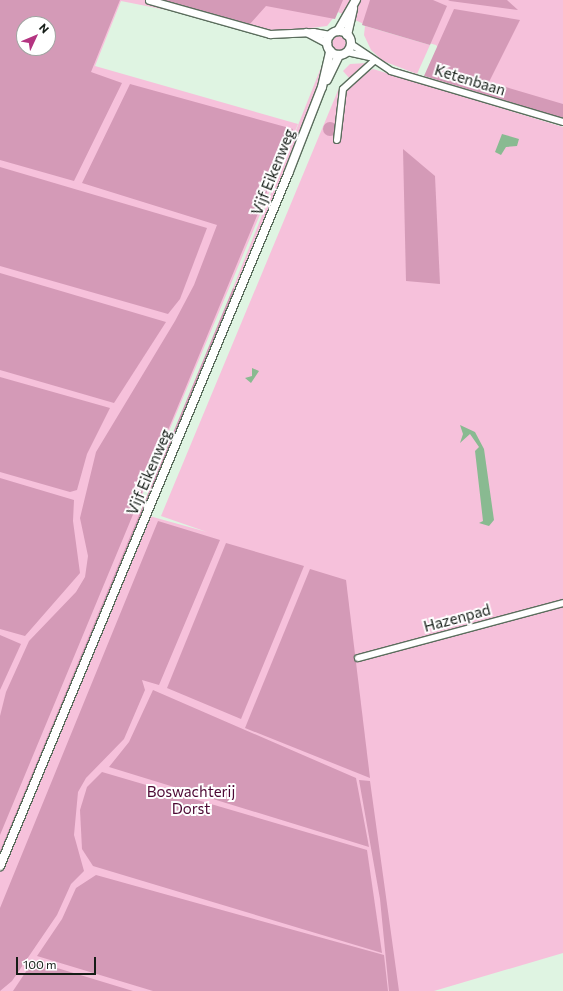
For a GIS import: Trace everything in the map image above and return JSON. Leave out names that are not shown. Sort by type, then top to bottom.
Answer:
[{"type":"main road","points":[[355,2],[347,35],[349,48],[339,55],[330,51],[328,39],[338,31],[355,2]]},
{"type":"main road","points":[[338,31],[347,35]]},
{"type":"main road","name":"Vijf Eikenweg","points":[[322,87],[330,51]]},
{"type":"main road","name":"Vijf Eikenweg","points":[[0,866],[322,87],[339,55]]},
{"type":"street","points":[[149,0],[270,34],[306,32],[328,39]]},
{"type":"street","name":"Ketenbaan","points":[[349,48],[391,70],[563,122]]},
{"type":"street","points":[[337,140],[343,89],[373,60]]},
{"type":"street","name":"Hazenpad","points":[[358,658],[563,603]]},
{"type":"green space","name":"Boswachterij Dorst","points":[[0,0],[563,0],[563,114],[428,76],[440,50],[436,45],[368,26],[338,12],[327,26],[278,32],[121,1],[95,66],[298,124],[135,512],[207,532],[161,516],[339,88],[373,69],[563,127],[563,599],[364,653],[364,657],[563,605],[563,953],[434,991],[0,991]]},
{"type":"green space","points":[[0,0],[120,0],[91,72],[122,83],[74,181],[0,160]]},
{"type":"green space","points":[[163,0],[343,0],[335,19],[266,6],[250,24]]},
{"type":"green space","points":[[370,0],[433,0],[447,6],[430,45],[362,25]]},
{"type":"green space","points":[[448,0],[507,0],[518,10],[450,1]]},
{"type":"green space","points":[[454,9],[520,20],[489,82],[563,104],[563,118],[424,76]]},
{"type":"green space","points":[[365,26],[430,45],[417,74],[383,61],[371,50],[364,35]]},
{"type":"green space","points":[[339,36],[344,38],[346,43],[344,48],[339,50],[334,48],[332,43],[334,38]]},
{"type":"green space","points":[[367,63],[350,79],[343,71],[350,64]]},
{"type":"green space","points":[[322,65],[325,66],[317,92],[237,290],[233,288]]},
{"type":"green space","points":[[130,84],[293,129],[0,835],[0,716],[6,692],[29,641],[76,592],[85,577],[88,556],[80,518],[96,452],[175,321],[194,285],[217,225],[82,183]]},
{"type":"green space","points":[[327,122],[333,122],[337,126],[337,132],[333,136],[327,136],[323,132],[323,126]]},
{"type":"green space","points":[[403,149],[435,176],[440,284],[406,281]]},
{"type":"green space","points":[[0,167],[207,228],[180,299],[168,314],[0,266]]},
{"type":"green space","points":[[0,273],[166,322],[114,403],[0,370]]},
{"type":"green space","points":[[233,288],[237,290],[0,860],[0,851]]},
{"type":"green space","points":[[0,377],[110,408],[87,454],[77,490],[70,492],[0,472]]},
{"type":"green space","points":[[0,478],[74,500],[73,521],[80,573],[25,636],[0,629]]},
{"type":"green space","points":[[158,521],[220,540],[159,685],[142,680],[145,690],[124,739],[86,778],[78,792],[74,835],[84,871],[71,884],[57,915],[12,981],[0,991],[0,908]]},
{"type":"green space","points":[[226,543],[304,566],[241,719],[167,688]]},
{"type":"green space","points":[[310,569],[346,580],[370,778],[245,728]]},
{"type":"green space","points":[[0,635],[21,644],[0,690]]},
{"type":"green space","points":[[153,690],[356,778],[369,847],[109,767],[129,742]]},
{"type":"green space","name":"Boswachterij Dorst","points":[[102,772],[367,850],[382,953],[93,866],[82,849],[80,810],[87,787]]},
{"type":"green space","points":[[359,780],[370,781],[399,991],[389,991],[380,899]]},
{"type":"green space","points":[[96,875],[384,955],[388,991],[153,991],[37,956],[62,919],[76,888]]},
{"type":"green space","points":[[34,961],[133,991],[13,991]]},
{"type":"shaded area","points":[[502,134],[519,139],[517,146],[506,147],[501,155],[495,152]]},
{"type":"shaded area","points":[[252,368],[259,371],[251,383],[245,378],[252,376]]},
{"type":"shaded area","points":[[460,425],[475,432],[484,449],[494,520],[489,526],[479,523],[483,521],[475,451],[479,447],[470,434],[460,443],[463,434]]}]
